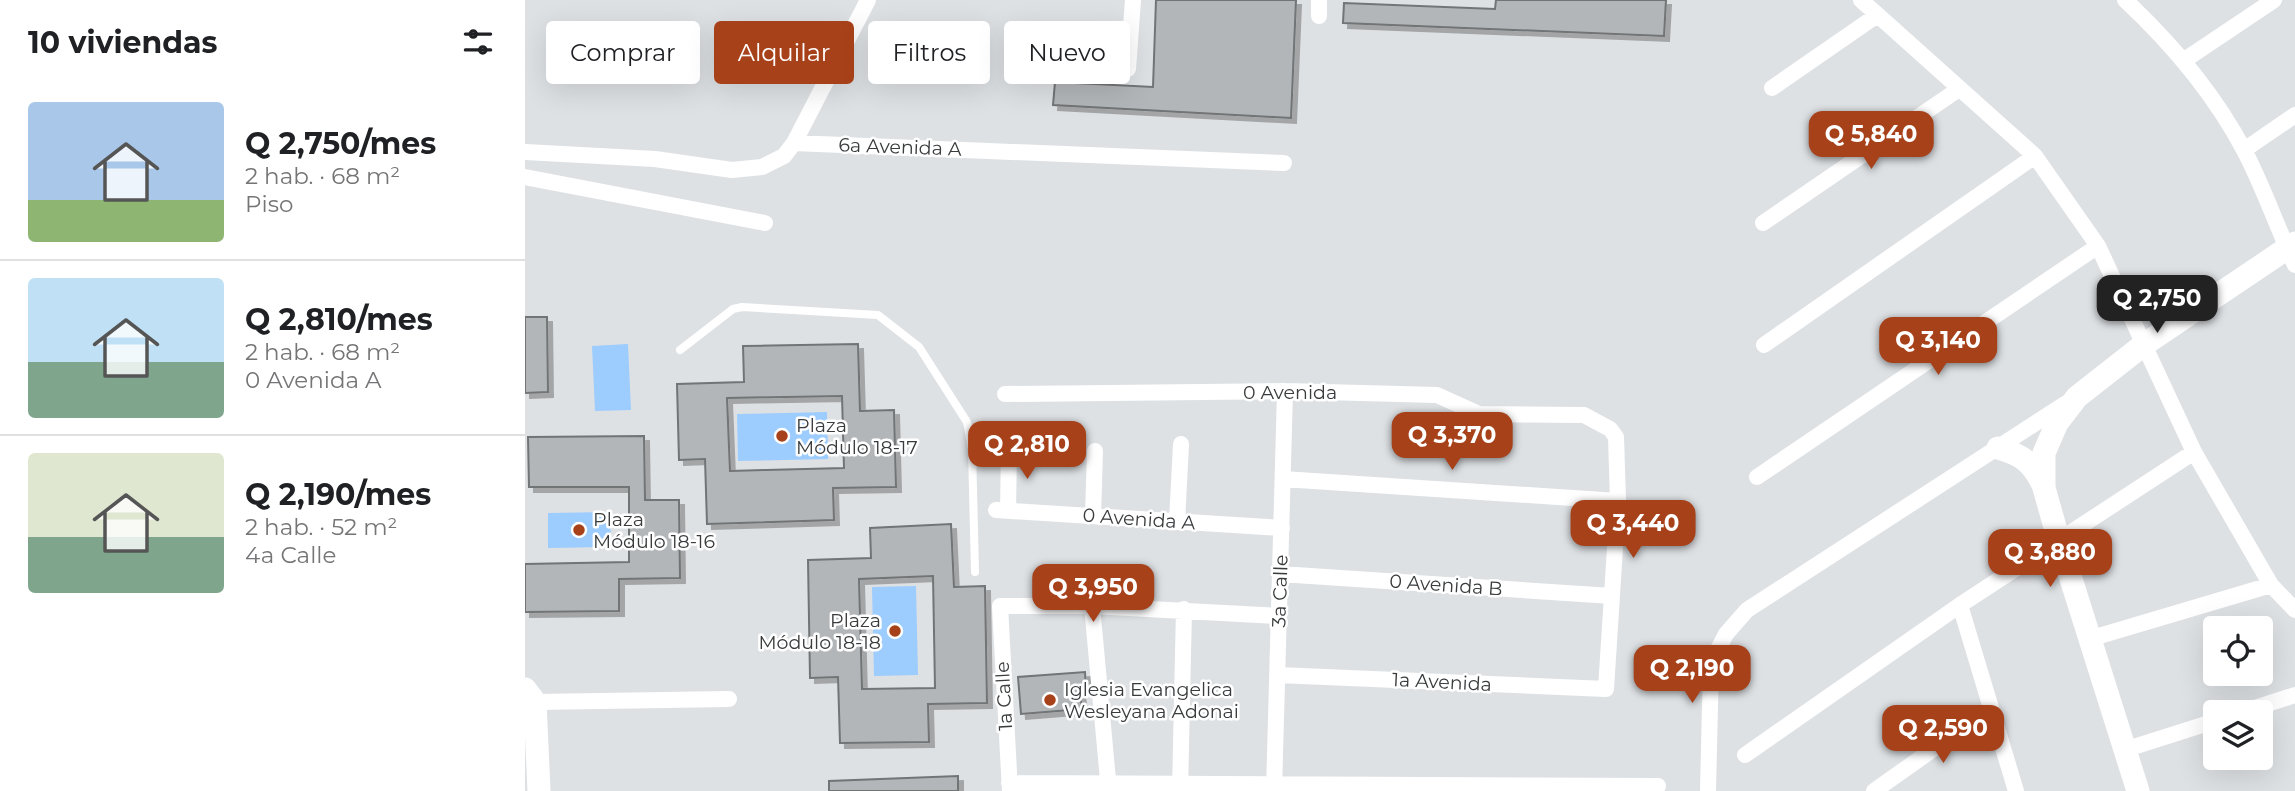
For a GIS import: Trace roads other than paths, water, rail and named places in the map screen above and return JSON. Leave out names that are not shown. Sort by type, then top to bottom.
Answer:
[{"type":"main road","points":[[2138,791],[2059,541],[2045,488],[2045,453],[2050,436],[2077,397],[2142,346],[2292,252]]},
{"type":"main road","points":[[1998,449],[2018,454],[2030,462],[2045,488]]},
{"type":"main road","points":[[530,696],[539,791]]},
{"type":"street","points":[[525,152],[655,159],[732,170],[762,167],[784,156],[794,143],[868,0]]},
{"type":"street","points":[[1130,41],[1133,0]]},
{"type":"street","points":[[1861,0],[2035,156],[2098,246],[2142,346],[2194,452],[2271,585],[2295,610]]},
{"type":"street","points":[[2125,0],[2183,61],[2244,150],[2292,252]]},
{"type":"street","points":[[2183,61],[2274,0]]},
{"type":"street","points":[[1772,88],[1876,16]]},
{"type":"street","points":[[1763,223],[1959,89]]},
{"type":"street","points":[[2244,150],[2295,115]]},
{"type":"street","name":"6a Avenida A","points":[[794,143],[1284,163]]},
{"type":"street","points":[[1764,345],[2035,156]]},
{"type":"street","points":[[525,177],[765,223]]},
{"type":"street","points":[[1757,477],[2098,246]]},
{"type":"street","name":"0 Avenida","points":[[1005,394],[1285,391],[1437,395],[1479,414],[1584,415],[1610,429],[1616,438],[1618,501]]},
{"type":"street","name":"3a Calle","points":[[1274,788],[1285,391]]},
{"type":"street","points":[[1707,791],[1711,663],[1726,634],[1747,610],[2077,397]]},
{"type":"street","points":[[1177,522],[1181,444]]},
{"type":"street","name":"0 Avenida A","points":[[1009,450],[1002,511],[1282,528]]},
{"type":"street","points":[[1093,516],[1095,451]]},
{"type":"street","points":[[1745,755],[1960,606],[2194,452]]},
{"type":"street","points":[[1283,479],[1618,501],[1612,596]]},
{"type":"street","name":"0 Avenida B","points":[[1280,574],[1612,596]]},
{"type":"street","points":[[2089,639],[2271,585]]},
{"type":"street","name":"1a Avenida","points":[[1277,675],[1606,690],[1612,596]]},
{"type":"street","name":"1a Calle","points":[[1009,787],[999,611],[1004,604],[1091,606]]},
{"type":"street","points":[[1109,787],[1091,606],[1279,616]]},
{"type":"street","points":[[1960,606],[2016,791]]},
{"type":"street","points":[[1180,788],[1184,609]]},
{"type":"street","points":[[2273,702],[2295,695]]},
{"type":"street","points":[[530,696],[729,699]]},
{"type":"street","points":[[1874,791],[1990,709]]},
{"type":"street","points":[[2124,750],[2203,725]]},
{"type":"street","points":[[1009,787],[1658,786]]},
{"type":"lane","points":[[680,350],[733,309],[742,307],[878,315],[919,347],[967,422],[972,449],[975,572]]},
{"type":"place","name":"Plaza Módulo 18-17","points":[[782,436]]},
{"type":"place","name":"Plaza Módulo 18-16","points":[[579,530]]},
{"type":"place","name":"Plaza Módulo 18-18","points":[[895,631]]},
{"type":"place","name":"Iglesia Evangelica Wesleyana Adonai","points":[[1050,700]]}]
